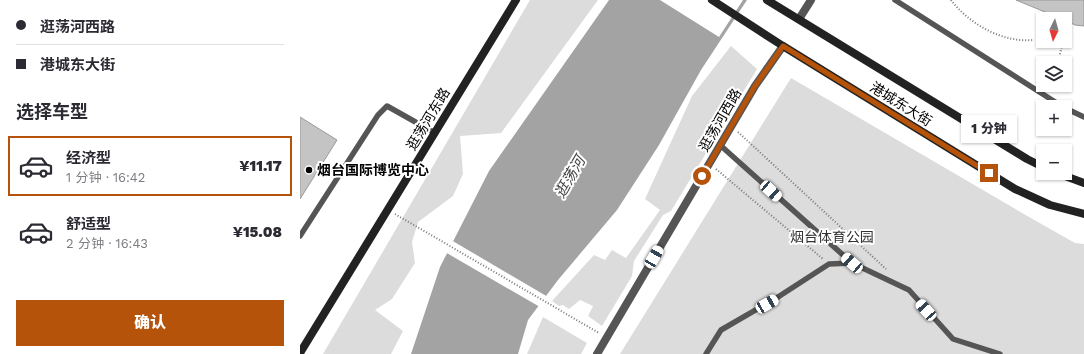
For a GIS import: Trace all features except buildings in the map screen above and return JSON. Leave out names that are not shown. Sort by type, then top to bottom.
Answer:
[{"type":"main road","name":"逛荡河东路","points":[[300,353],[516,0]]},
{"type":"main road","name":"港城东大街","points":[[712,0],[783,46],[1015,189],[1050,205],[1084,214]]},
{"type":"main road","name":"港城东大街","points":[[768,0],[1036,164]]},
{"type":"main road","points":[[1072,179],[1084,183]]},
{"type":"street","points":[[799,19],[811,0]]},
{"type":"street","name":"逛荡河西路","points":[[597,354],[755,86],[783,46]]},
{"type":"lane","points":[[895,0],[1053,100]]},
{"type":"lane","points":[[300,236],[378,115],[387,106],[435,133]]},
{"type":"lane","points":[[1072,111],[1084,117]]},
{"type":"lane","points":[[720,145],[852,263],[909,290],[953,338],[1000,354]]},
{"type":"lane","points":[[706,354],[721,330],[778,297],[829,264],[852,263]]},
{"type":"path","points":[[951,0],[964,13],[990,32],[1010,39],[1033,40]]},
{"type":"path","points":[[731,126],[886,269]]},
{"type":"path","points":[[709,163],[829,264]]},
{"type":"path","points":[[388,210],[607,337]]},
{"type":"green space","points":[[530,0],[598,0],[501,133],[460,136],[463,174],[453,196],[418,222],[412,242],[415,263],[392,299],[375,310],[403,331],[391,354],[323,354]]},
{"type":"green space","points":[[731,46],[757,69],[671,211],[663,215],[634,261],[632,276],[602,326],[588,316],[593,306],[580,300],[569,309],[563,305],[559,306],[552,301],[594,255],[605,260],[612,250],[626,258],[660,210],[645,199],[692,96]]},
{"type":"green space","name":"烟台体育公园","points":[[791,78],[1029,217],[1075,243],[1084,244],[1084,354],[620,354]]},
{"type":"green space","points":[[543,317],[587,343],[581,354],[527,354]]},
{"type":"water","name":"逛荡河","points":[[609,0],[747,0],[701,70],[659,145],[617,210],[558,280],[528,320],[518,354],[411,354],[440,267],[489,171]]},
{"type":"pier","points":[[660,0],[743,0],[719,37]]},
{"type":"pier","points":[[451,240],[548,297],[540,307],[445,252]]},
{"type":"place","name":"烟台国际博览中心","points":[[309,170]]},
{"type":"route","points":[[702,176],[755,86],[783,46],[989,173]]}]
